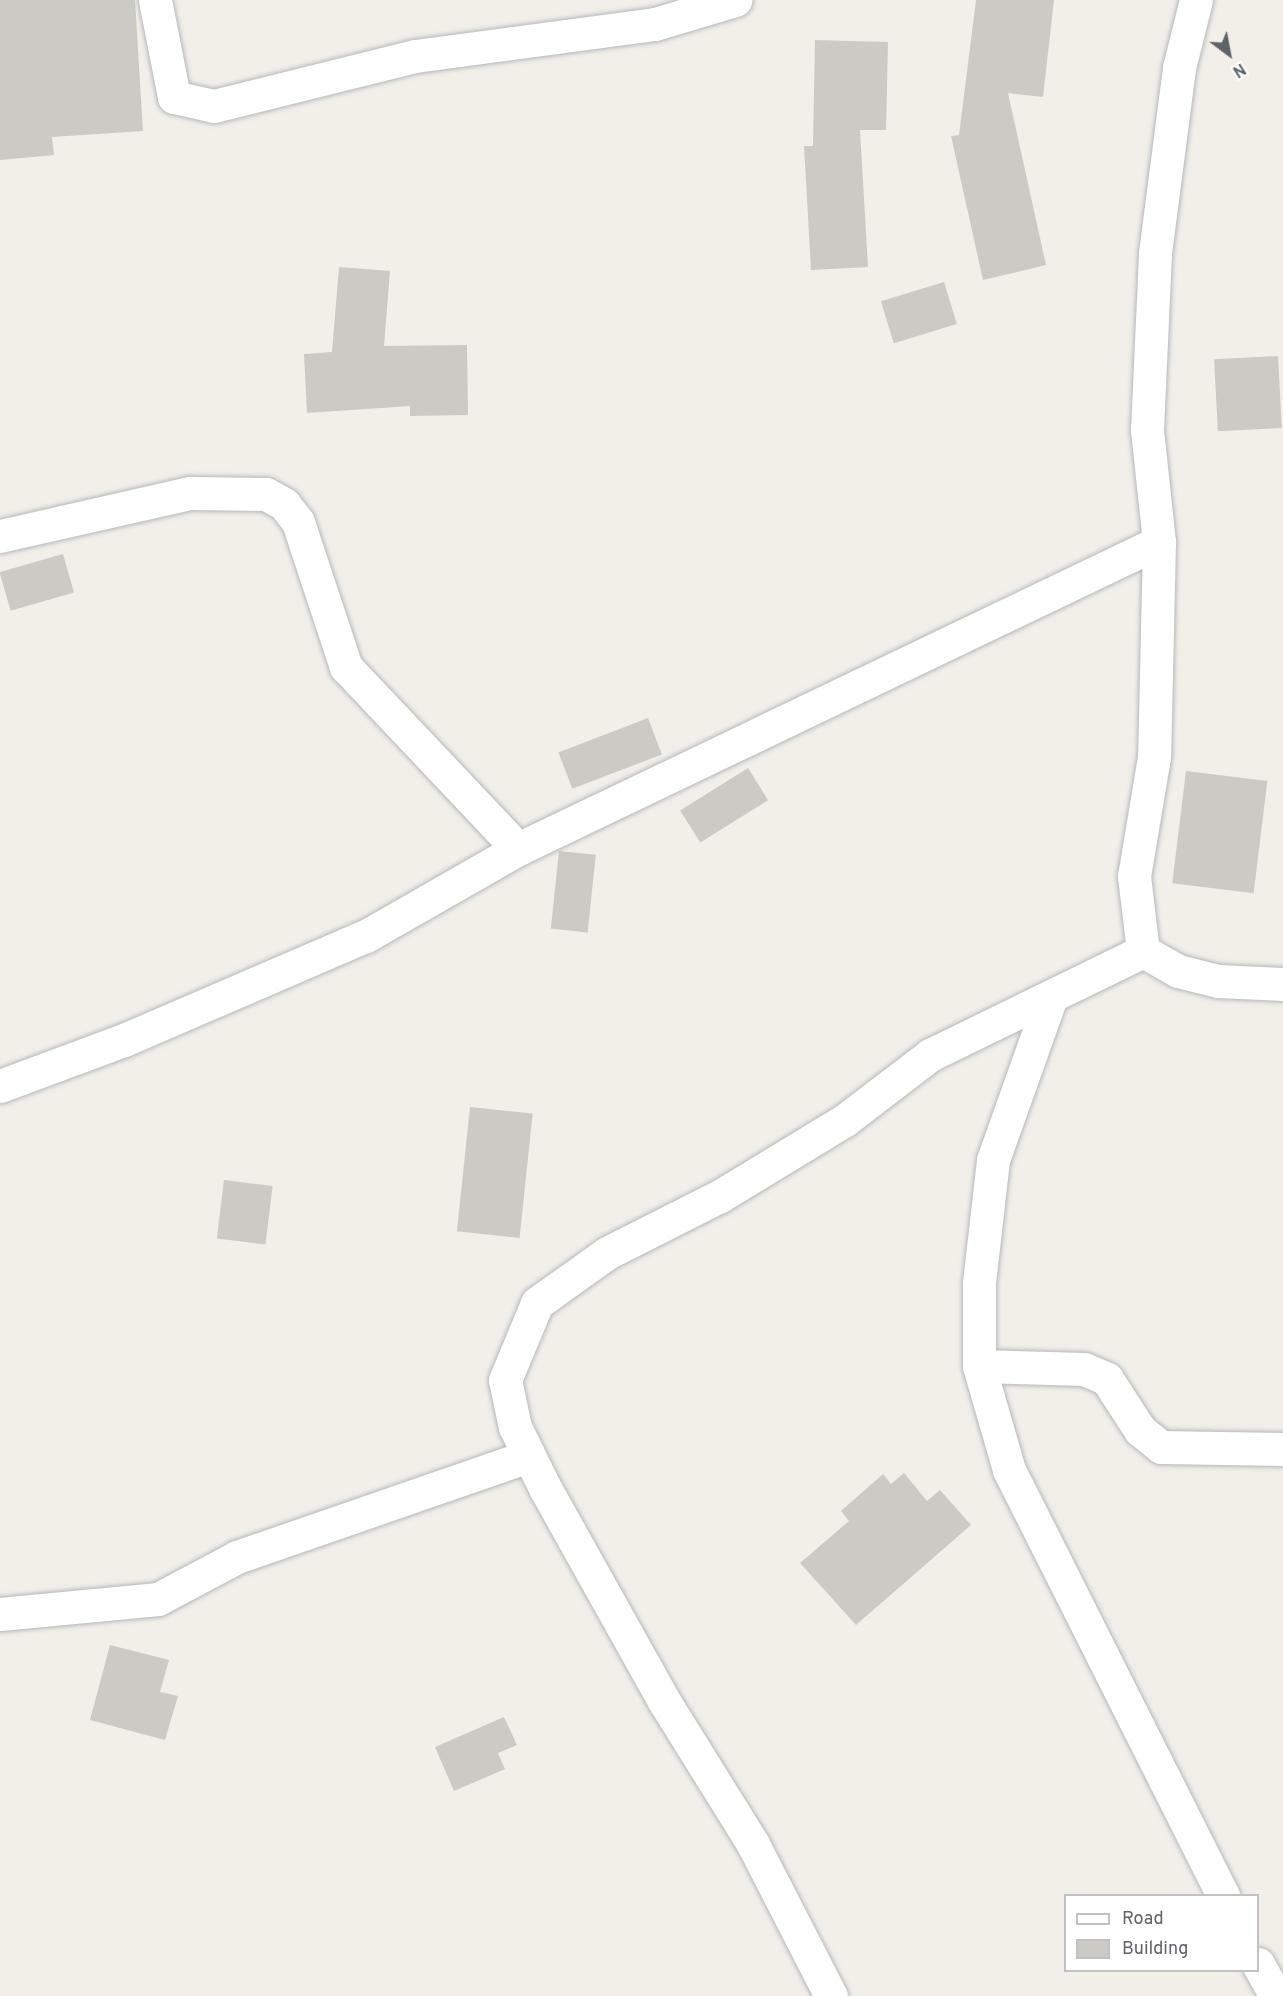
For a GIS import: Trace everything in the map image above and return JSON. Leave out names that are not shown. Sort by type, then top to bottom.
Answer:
[{"type":"street","points":[[155,0],[174,97],[214,106],[415,56],[655,24],[735,0]]},
{"type":"street","points":[[1143,951],[1134,876],[1154,757],[1160,542],[1147,430],[1155,253],[1179,68],[1196,0]]},
{"type":"street","points":[[0,536],[190,493],[266,494],[284,504],[298,522],[322,606],[346,667],[519,849]]},
{"type":"street","points":[[0,1086],[124,1040],[366,936],[519,849],[1160,542]]},
{"type":"street","points":[[1143,951],[1178,971],[1218,981],[1283,984]]},
{"type":"street","points":[[831,1996],[753,1844],[664,1701],[529,1456],[515,1427],[505,1380],[537,1303],[607,1253],[720,1196],[845,1120],[930,1055],[1143,951]]},
{"type":"street","points":[[1051,997],[993,1160],[979,1283],[979,1366],[1009,1470],[1222,1894]]},
{"type":"street","points":[[979,1366],[1084,1369],[1107,1378],[1140,1430],[1161,1447],[1283,1449]]},
{"type":"street","points":[[0,1614],[158,1599],[237,1557],[529,1456]]},
{"type":"street","points":[[1259,1967],[1276,1996]]},
{"type":"building","points":[[0,0],[135,0],[143,131],[52,137],[54,155],[0,160]]},
{"type":"building","points":[[976,0],[1054,0],[1043,97],[1008,93],[1046,265],[983,280],[951,136],[959,135]]},
{"type":"building","points":[[815,40],[888,42],[886,130],[860,130],[868,267],[811,270],[804,146],[813,146]]},
{"type":"building","points":[[339,267],[390,271],[384,346],[467,345],[468,415],[410,416],[410,406],[307,413],[304,354],[332,352]]},
{"type":"building","points":[[944,282],[957,324],[894,343],[881,301]]},
{"type":"building","points":[[1278,356],[1282,428],[1218,431],[1214,359]]},
{"type":"building","points":[[63,554],[74,592],[11,611],[0,572]]},
{"type":"building","points":[[648,718],[662,754],[572,789],[558,752]]},
{"type":"building","points":[[748,768],[768,800],[700,843],[680,810]]},
{"type":"building","points":[[1186,771],[1267,781],[1254,893],[1172,883]]},
{"type":"building","points":[[559,851],[596,855],[588,932],[551,929]]},
{"type":"building","points":[[470,1107],[533,1114],[520,1238],[457,1231]]},
{"type":"building","points":[[224,1180],[273,1186],[265,1245],[217,1239]]},
{"type":"building","points":[[904,1473],[927,1501],[940,1490],[971,1525],[856,1625],[800,1563],[849,1521],[841,1511],[883,1474],[891,1484]]},
{"type":"building","points":[[110,1645],[169,1660],[160,1692],[178,1696],[165,1740],[90,1720]]},
{"type":"building","points":[[504,1717],[517,1745],[498,1753],[505,1769],[454,1791],[435,1747]]}]
